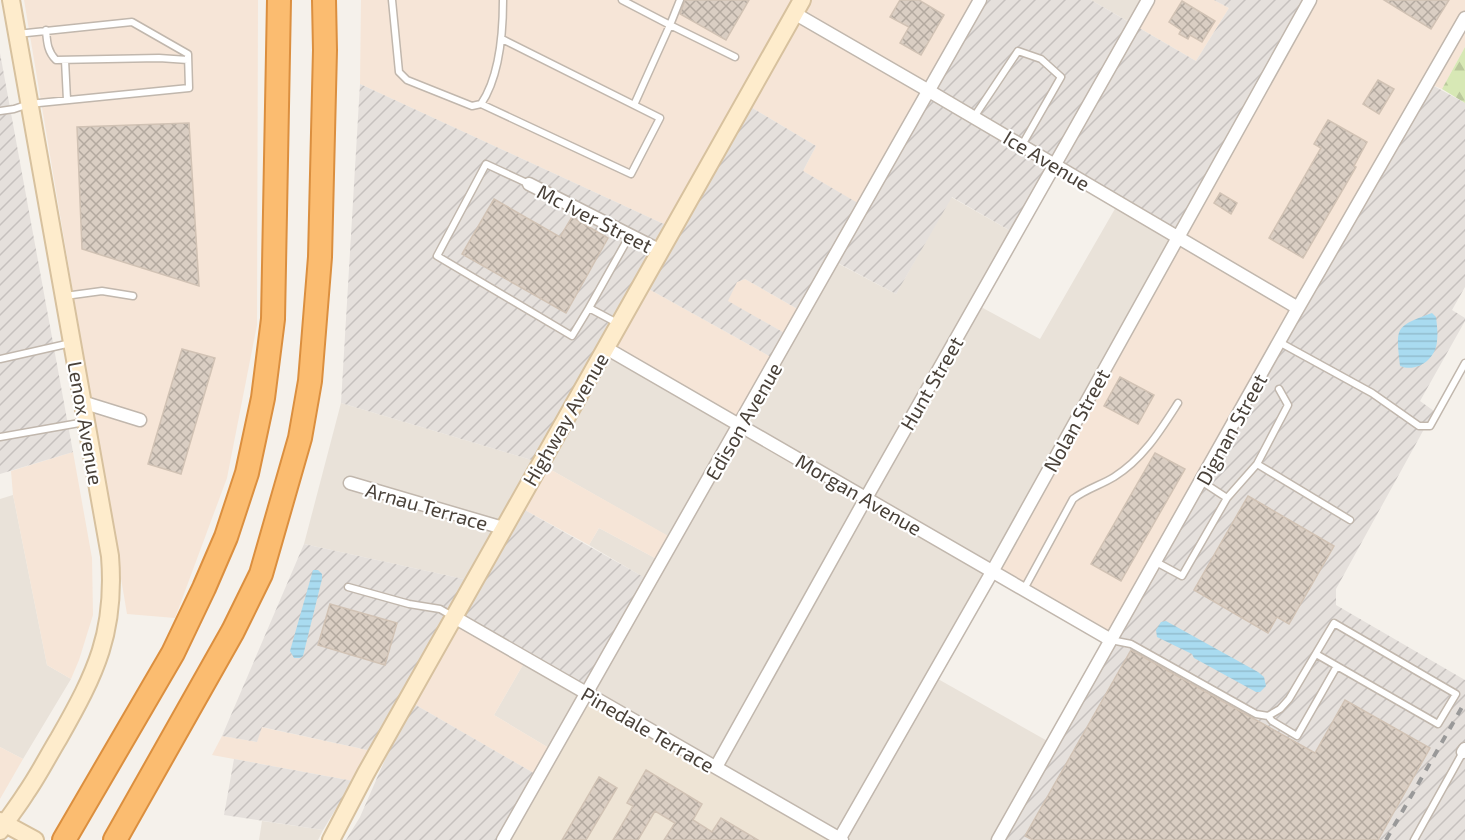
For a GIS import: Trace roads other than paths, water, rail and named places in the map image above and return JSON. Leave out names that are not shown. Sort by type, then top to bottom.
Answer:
[{"type":"highway","points":[[64,840],[173,652],[226,537],[248,473],[263,398],[273,319],[279,0]]},
{"type":"highway","points":[[116,840],[233,631],[261,574],[300,438],[310,381],[320,257],[324,0]]},
{"type":"street","name":"Lenox Avenue","points":[[2,825],[27,792],[84,694],[96,666],[108,627],[112,585],[110,556],[11,0]]},
{"type":"street","name":"Edison Avenue","points":[[503,840],[980,0]]},
{"type":"street","name":"Hunt Street","points":[[716,767],[1148,0]]},
{"type":"street","name":"Nolan Street","points":[[841,839],[1310,0]]},
{"type":"street","name":"Ice Avenue","points":[[798,7],[929,91],[1298,308]]},
{"type":"street","name":"Highway Avenue","points":[[331,840],[503,528],[798,7]]},
{"type":"street","name":"Dignan Street","points":[[998,840],[1298,308],[1465,18]]},
{"type":"street","name":"Mc Iver Street","points":[[529,184],[661,251]]},
{"type":"street","name":"Morgan Avenue","points":[[606,348],[1111,640]]},
{"type":"street","points":[[82,402],[140,420]]},
{"type":"street","name":"Arnau Terrace","points":[[350,483],[503,528]]},
{"type":"street","name":"Pinedale Terrace","points":[[454,617],[841,839]]},
{"type":"street","points":[[2,825],[34,840]]},
{"type":"lane","points":[[392,0],[399,72],[407,80],[472,106],[481,104],[631,174],[660,118],[502,39]]},
{"type":"lane","points":[[481,104],[487,96],[502,39],[503,0]]},
{"type":"lane","points":[[622,0],[630,2],[670,25],[735,57]]},
{"type":"lane","points":[[634,105],[680,0]]},
{"type":"lane","points":[[0,111],[29,104],[189,88],[188,54],[132,22],[16,34]]},
{"type":"lane","points":[[46,30],[47,45],[56,60],[103,58],[188,60]]},
{"type":"lane","points":[[974,117],[1018,51],[1041,59],[1061,77],[1021,145]]},
{"type":"lane","points":[[66,60],[67,100]]},
{"type":"lane","points":[[529,184],[486,164],[437,256],[572,336],[630,235]]},
{"type":"lane","points":[[63,296],[102,291],[133,296]]},
{"type":"lane","points":[[589,308],[619,324]]},
{"type":"lane","points":[[0,360],[72,342]]},
{"type":"lane","points":[[1279,342],[1372,393],[1419,426],[1430,426],[1465,363]]},
{"type":"lane","points":[[1156,562],[1182,576],[1227,498],[1257,465],[1288,405],[1279,389]]},
{"type":"lane","points":[[1023,590],[1073,499],[1083,491],[1113,477],[1129,466],[1157,436],[1178,403]]},
{"type":"lane","points":[[0,437],[86,422]]},
{"type":"lane","points":[[1257,465],[1350,520]]},
{"type":"lane","points":[[1201,482],[1227,498]]},
{"type":"lane","points":[[348,587],[408,604],[440,609],[454,617]]},
{"type":"lane","points":[[1111,640],[1131,644],[1256,714],[1268,716],[1280,709],[1289,699],[1334,623],[1456,694],[1438,724],[1316,654]]},
{"type":"lane","points":[[1268,716],[1272,721],[1298,736],[1337,666]]},
{"type":"lane","points":[[1414,840],[1464,750]]},
{"type":"water","points":[[1432,313],[1436,317],[1437,332],[1436,348],[1433,353],[1419,366],[1406,368],[1400,366],[1398,336],[1400,330],[1410,322]]},
{"type":"water","points":[[313,570],[318,570],[322,574],[322,579],[303,656],[294,658],[290,651]]},
{"type":"water","points":[[1166,621],[1258,672],[1264,677],[1266,686],[1260,692],[1256,692],[1194,658],[1192,654],[1157,637],[1156,630],[1161,622]]},
{"type":"railway","points":[[1386,840],[1465,702]]}]
